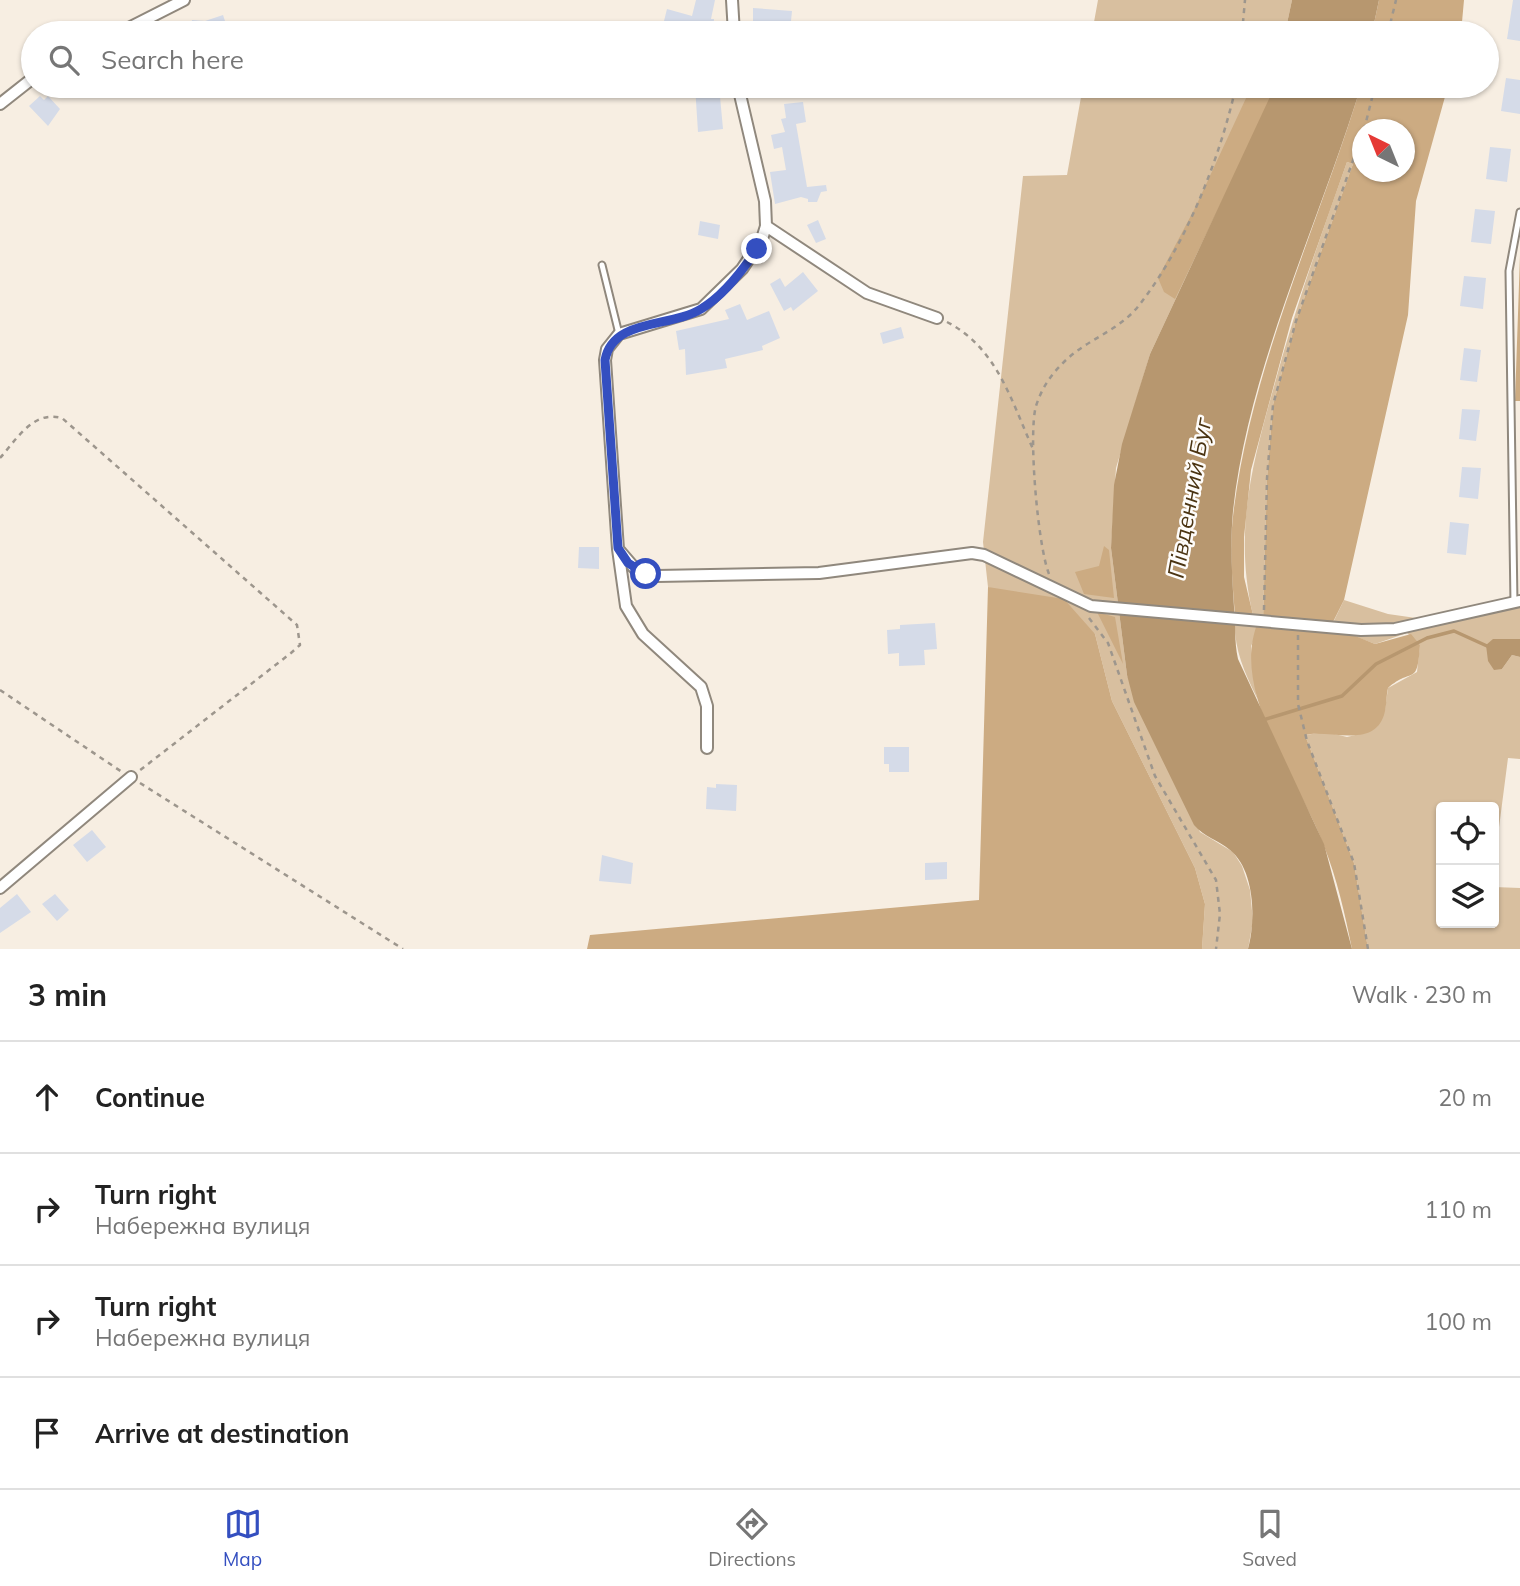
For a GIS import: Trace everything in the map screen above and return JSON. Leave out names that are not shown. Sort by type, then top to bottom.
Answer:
[{"type":"street","points":[[143,21],[184,0]]},
{"type":"street","points":[[732,0],[733,21]]},
{"type":"street","points":[[0,104],[21,87]]},
{"type":"street","points":[[707,748],[707,706],[701,687],[643,634],[630,616],[624,596],[618,548],[605,360],[607,349],[619,334],[701,309],[750,260],[766,226],[765,201],[741,98]]},
{"type":"street","points":[[766,226],[867,293],[937,318]]},
{"type":"street","points":[[618,548],[637,571],[657,576],[819,573],[972,553],[984,555],[1056,587],[1076,601],[1091,606],[1384,630],[1517,602]]},
{"type":"street","points":[[0,888],[131,777]]},
{"type":"lane","points":[[1517,602],[1509,271],[1520,212]]},
{"type":"lane","points":[[602,265],[619,334]]},
{"type":"path","points":[[1243,21],[1245,0]]},
{"type":"path","points":[[1391,21],[1396,0]]},
{"type":"path","points":[[1056,587],[1042,555],[1034,452],[1034,416],[1045,385],[1073,353],[1129,318],[1158,278],[1196,206],[1220,152],[1233,98]]},
{"type":"path","points":[[1367,119],[1372,98]]},
{"type":"path","points":[[1261,622],[1273,405],[1296,321],[1352,166]]},
{"type":"path","points":[[937,318],[969,335],[988,354],[1034,452]]},
{"type":"path","points":[[0,458],[33,422],[53,416],[62,418],[297,625],[300,645],[131,777]]},
{"type":"path","points":[[1076,601],[1108,643],[1155,776],[1216,880],[1220,914],[1216,949]]},
{"type":"path","points":[[1298,624],[1298,704],[1307,741],[1354,863],[1368,949]]},
{"type":"path","points":[[0,690],[131,777],[403,949]]},
{"type":"shaded area","points":[[1098,0],[1292,0],[1288,21],[1094,21]]},
{"type":"shaded area","points":[[1379,0],[1464,0],[1462,21],[1375,21]]},
{"type":"shaded area","points":[[1081,98],[1269,98],[1150,354],[1116,468],[1111,548],[1127,675],[1200,832],[1233,852],[1242,866],[1250,890],[1253,921],[1248,949],[1202,949],[1205,904],[1195,868],[1112,701],[1095,634],[988,587],[983,542],[1023,176],[1067,175]]},
{"type":"shaded area","points":[[1246,98],[1272,98],[1175,299],[1164,292],[1158,278],[1196,206]]},
{"type":"shaded area","points":[[1357,98],[1445,98],[1416,201],[1408,315],[1344,600],[1331,626],[1375,644],[1411,634],[1420,645],[1417,667],[1415,672],[1388,688],[1384,715],[1370,732],[1349,736],[1305,735],[1354,863],[1368,949],[1352,949],[1333,871],[1324,846],[1271,736],[1260,706],[1253,677],[1252,649],[1258,622],[1263,622],[1267,478],[1273,405],[1296,321],[1352,167],[1352,182],[1415,182],[1415,119],[1352,119],[1352,164],[1347,162],[1292,318],[1251,470],[1244,537],[1244,577],[1253,615],[1235,615],[1232,562],[1234,508],[1243,454],[1271,347]]},
{"type":"shaded area","points":[[1347,162],[1352,164],[1296,321],[1273,405],[1267,478],[1263,622],[1251,646],[1257,698],[1240,658],[1235,627],[1235,615],[1253,615],[1245,557],[1248,501],[1265,419],[1317,247]]},
{"type":"shaded area","points":[[1520,255],[1520,401],[1515,401]]},
{"type":"shaded area","points":[[1104,546],[1109,550],[1114,598],[1084,594],[1075,572],[1099,566]]},
{"type":"shaded area","points":[[988,587],[1064,599],[1095,634],[1112,701],[1195,868],[1205,904],[1202,949],[587,949],[590,935],[979,900]]},
{"type":"shaded area","points":[[1520,596],[1520,639],[1494,639],[1502,669],[1512,655],[1520,657],[1520,759],[1508,758],[1499,827],[1499,802],[1436,802],[1436,928],[1499,928],[1499,887],[1520,888],[1520,949],[1368,949],[1354,863],[1305,735],[1326,732],[1347,737],[1364,733],[1385,710],[1388,688],[1417,672],[1420,645],[1407,633],[1375,644],[1331,627],[1344,600],[1388,614],[1416,618]]},
{"type":"shaded area","points":[[1097,612],[1115,617],[1123,664]]},
{"type":"water","points":[[1292,0],[1379,0],[1375,21],[1288,21]]},
{"type":"water","name":"Південний Буг","points":[[1269,98],[1357,98],[1287,297],[1253,404],[1241,458],[1232,535],[1238,659],[1324,844],[1352,949],[1248,949],[1252,910],[1249,882],[1244,870],[1230,850],[1194,825],[1134,702],[1127,675],[1111,548],[1114,485],[1122,444],[1150,354]]},
{"type":"water","points":[[1493,639],[1520,639],[1520,657],[1512,655],[1502,669],[1494,670],[1488,661],[1486,645]]},
{"type":"building","points":[[696,0],[715,0],[711,19],[714,21],[664,21],[667,9],[692,16]]},
{"type":"building","points":[[1513,0],[1520,0],[1520,41],[1507,39]]},
{"type":"building","points":[[753,8],[792,11],[791,21],[753,21]]},
{"type":"building","points":[[223,15],[225,21],[205,21]]},
{"type":"building","points":[[1506,78],[1520,80],[1520,114],[1501,111]]},
{"type":"building","points":[[38,98],[50,98],[60,109],[48,126],[29,106]]},
{"type":"building","points":[[696,98],[720,98],[723,129],[698,132]]},
{"type":"building","points":[[803,102],[806,122],[796,124],[807,187],[826,185],[827,191],[821,192],[817,202],[808,202],[808,199],[801,197],[775,204],[770,172],[786,170],[782,147],[774,149],[771,135],[785,132],[781,119],[786,118],[784,104]]},
{"type":"building","points":[[1490,147],[1511,149],[1507,182],[1486,179]]},
{"type":"building","points":[[1475,209],[1495,211],[1491,244],[1471,242]]},
{"type":"building","points":[[818,220],[826,239],[816,243],[807,225]]},
{"type":"building","points":[[700,221],[720,225],[718,239],[698,235]]},
{"type":"building","points":[[803,272],[818,291],[793,311],[791,307],[784,311],[770,284],[780,278],[785,287]]},
{"type":"building","points":[[1464,276],[1486,278],[1483,309],[1460,306]]},
{"type":"building","points":[[740,304],[747,320],[769,311],[780,338],[762,346],[763,350],[725,359],[727,368],[686,375],[685,349],[679,350],[676,331],[729,319],[725,310]]},
{"type":"building","points":[[901,327],[904,338],[883,344],[880,333]]},
{"type":"building","points":[[1464,348],[1481,350],[1477,382],[1460,380]]},
{"type":"building","points":[[1462,409],[1480,410],[1476,441],[1459,439]]},
{"type":"building","points":[[1462,467],[1481,468],[1478,499],[1459,497]]},
{"type":"building","points":[[1450,522],[1469,524],[1466,555],[1447,553]]},
{"type":"building","points":[[579,547],[599,547],[599,569],[578,568]]},
{"type":"building","points":[[935,623],[937,649],[924,650],[925,665],[899,666],[899,653],[888,654],[887,630],[900,629],[900,625]]},
{"type":"building","points":[[884,747],[909,747],[909,772],[889,772],[889,764],[884,764]]},
{"type":"building","points":[[716,784],[737,785],[736,811],[706,809],[707,787],[716,788]]},
{"type":"building","points":[[92,830],[106,847],[87,862],[73,845]]},
{"type":"building","points":[[602,855],[633,863],[631,884],[599,881]]},
{"type":"building","points":[[947,862],[947,879],[925,880],[925,863]]},
{"type":"building","points":[[17,894],[31,912],[0,933],[0,908]]},
{"type":"building","points":[[55,894],[69,910],[57,921],[42,904]]},
{"type":"waterway","points":[[1263,720],[1342,696],[1376,664],[1427,638],[1454,631],[1487,646]]},
{"type":"route","points":[[646,574],[637,571],[628,563],[618,548],[605,360],[607,349],[619,334],[701,309],[728,284],[757,249]]}]
